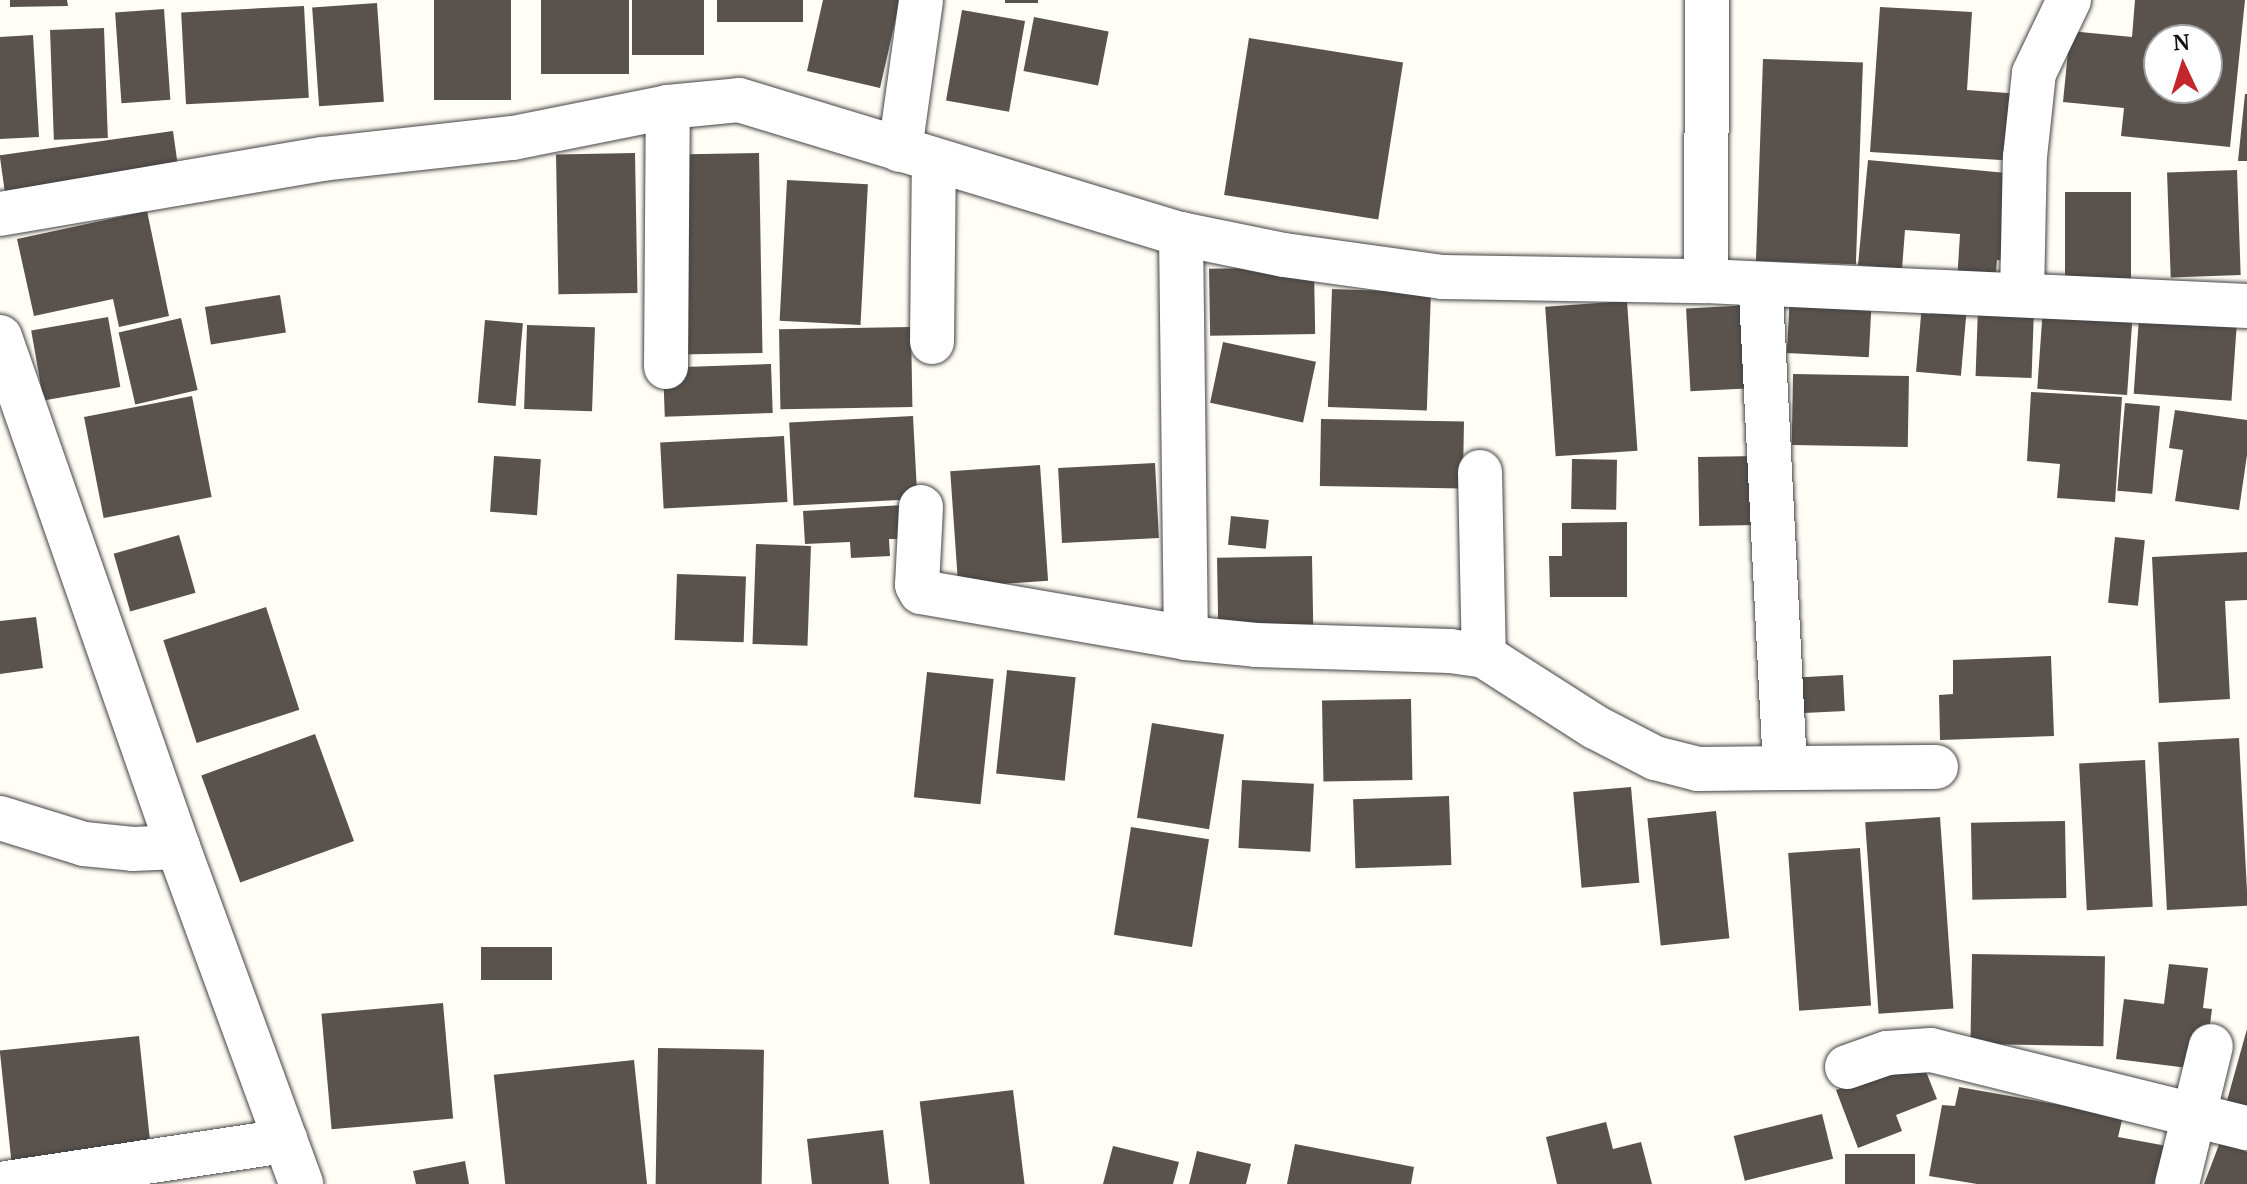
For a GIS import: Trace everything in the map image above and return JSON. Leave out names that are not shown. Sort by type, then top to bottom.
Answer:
[{"type":"street","points":[[921,0],[917,155],[932,342]]},
{"type":"street","points":[[1706,281],[1707,0]]},
{"type":"street","points":[[2022,295],[2025,157],[2034,73],[2069,0]]},
{"type":"street","points":[[0,214],[322,159],[513,138],[668,107],[739,100],[1181,234],[1284,255],[1442,277],[1706,281],[1761,286],[2247,306]]},
{"type":"street","points":[[666,367],[668,107]]},
{"type":"street","points":[[1181,234],[1186,638]]},
{"type":"street","points":[[1761,286],[1785,768]]},
{"type":"street","points":[[0,337],[178,847],[301,1184]]},
{"type":"street","points":[[1480,472],[1484,656]]},
{"type":"street","points":[[921,507],[917,585],[921,592],[1186,638],[1256,645],[1450,651],[1484,656],[1595,727],[1655,758],[1698,769],[1936,767]]},
{"type":"street","points":[[0,818],[84,844],[133,849],[178,847]]},
{"type":"street","points":[[2177,1184],[2196,1117],[2211,1046]]},
{"type":"street","points":[[1847,1067],[1887,1053],[1931,1050],[2247,1128]]},
{"type":"street","points":[[0,1184],[286,1141]]},
{"type":"building","points":[[10,0],[67,0],[68,6],[10,7]]},
{"type":"building","points":[[434,0],[511,0],[511,100],[434,100]]},
{"type":"building","points":[[541,0],[629,0],[629,74],[541,74]]},
{"type":"building","points":[[632,0],[704,0],[704,55],[632,55]]},
{"type":"building","points":[[717,0],[803,0],[803,22],[717,22]]},
{"type":"building","points":[[823,0],[900,0],[880,88],[807,71]]},
{"type":"building","points":[[1005,0],[1038,0],[1038,3],[1005,3]]},
{"type":"building","points":[[2135,0],[2245,0],[2230,147],[2121,136],[2124,108],[2063,102],[2070,31],[2132,37]]},
{"type":"building","points":[[377,3],[384,102],[319,106],[312,8]]},
{"type":"building","points":[[304,6],[309,98],[186,104],[181,12]]},
{"type":"building","points":[[1880,7],[1972,12],[1967,90],[2021,94],[2017,161],[1870,152]]},
{"type":"building","points":[[164,9],[170,100],[121,103],[115,12]]},
{"type":"building","points":[[962,10],[1025,21],[1009,112],[946,101]]},
{"type":"building","points":[[1034,17],[1109,32],[1098,85],[1024,71]]},
{"type":"building","points":[[104,28],[108,138],[54,140],[50,30]]},
{"type":"building","points":[[33,35],[39,137],[0,139],[0,37]]},
{"type":"building","points":[[1249,38],[1403,62],[1378,219],[1224,195]]},
{"type":"building","points":[[1763,59],[1863,62],[1856,264],[1756,261]]},
{"type":"building","points":[[2245,94],[2247,161],[2238,161]]},
{"type":"building","points":[[173,131],[180,182],[7,206],[0,155]]},
{"type":"building","points":[[635,153],[637,293],[558,294],[556,154]]},
{"type":"building","points":[[759,153],[762,353],[679,354],[675,154]]},
{"type":"building","points":[[1868,160],[2017,174],[2008,261],[1997,260],[1995,285],[1957,282],[1960,234],[1905,230],[1902,269],[1858,265]]},
{"type":"building","points":[[2237,170],[2241,275],[2171,277],[2167,172]]},
{"type":"building","points":[[787,180],[868,184],[861,325],[780,321]]},
{"type":"building","points":[[2065,192],[2131,192],[2131,283],[2065,283]]},
{"type":"building","points":[[147,211],[169,316],[119,327],[113,299],[34,316],[17,239]]},
{"type":"building","points":[[1314,267],[1315,334],[1210,336],[1209,269]]},
{"type":"building","points":[[1332,289],[1431,292],[1427,410],[1328,407]]},
{"type":"building","points":[[1790,293],[1872,297],[1869,357],[1787,353]]},
{"type":"building","points":[[280,295],[286,333],[211,344],[205,307]]},
{"type":"building","points":[[1627,301],[1637,451],[1556,456],[1545,307]]},
{"type":"building","points":[[1922,304],[1967,308],[1961,376],[1916,372]]},
{"type":"building","points":[[1752,305],[1756,388],[1690,391],[1686,308]]},
{"type":"building","points":[[1978,307],[2034,309],[2032,378],[1976,376]]},
{"type":"building","points":[[2043,307],[2133,313],[2127,395],[2037,389]]},
{"type":"building","points":[[108,317],[120,387],[44,400],[31,331]]},
{"type":"building","points":[[181,318],[198,390],[135,405],[119,332]]},
{"type":"building","points":[[2139,318],[2237,325],[2231,401],[2134,394]]},
{"type":"building","points":[[485,320],[523,323],[516,406],[478,403]]},
{"type":"building","points":[[527,325],[595,327],[592,411],[524,409]]},
{"type":"building","points":[[911,327],[912,407],[780,409],[779,329]]},
{"type":"building","points":[[1223,342],[1316,362],[1303,422],[1210,403]]},
{"type":"building","points":[[771,364],[773,413],[665,417],[663,368]]},
{"type":"building","points":[[1793,374],[1909,376],[1908,447],[1792,445]]},
{"type":"building","points":[[2031,392],[2122,397],[2115,502],[2057,498],[2060,464],[2027,461]]},
{"type":"building","points":[[192,396],[212,497],[104,518],[84,417]]},
{"type":"building","points":[[2125,403],[2160,406],[2152,494],[2117,491]]},
{"type":"building","points":[[2175,410],[2247,420],[2247,455],[2239,510],[2175,501],[2183,450],[2169,448]]},
{"type":"building","points":[[913,416],[917,499],[794,505],[789,422]]},
{"type":"building","points":[[1321,419],[1464,421],[1463,488],[1320,486]]},
{"type":"building","points":[[784,436],[787,502],[664,508],[660,442]]},
{"type":"building","points":[[494,456],[541,459],[537,515],[490,512]]},
{"type":"building","points":[[1757,456],[1758,525],[1699,526],[1698,457]]},
{"type":"building","points":[[1572,459],[1617,460],[1616,510],[1571,509]]},
{"type":"building","points":[[1155,463],[1159,538],[1062,543],[1058,468]]},
{"type":"building","points":[[1040,465],[1048,581],[958,587],[950,471]]},
{"type":"building","points":[[903,505],[904,539],[889,539],[890,556],[851,558],[850,542],[805,544],[803,511]]},
{"type":"building","points":[[1231,516],[1269,520],[1266,549],[1228,545]]},
{"type":"building","points":[[1627,522],[1627,597],[1550,597],[1549,556],[1562,556],[1562,523]]},
{"type":"building","points":[[179,535],[196,593],[130,611],[114,554]]},
{"type":"building","points":[[2115,537],[2145,540],[2138,606],[2108,603]]},
{"type":"building","points":[[756,544],[811,546],[807,646],[753,644]]},
{"type":"building","points":[[2247,552],[2247,600],[2225,601],[2230,699],[2159,703],[2152,557]]},
{"type":"building","points":[[1312,556],[1313,630],[1218,632],[1217,558]]},
{"type":"building","points":[[677,574],[746,576],[744,642],[675,640]]},
{"type":"building","points":[[266,607],[299,710],[197,743],[163,640]]},
{"type":"building","points":[[36,617],[43,668],[0,674],[0,621]]},
{"type":"building","points":[[2051,656],[2054,736],[1940,740],[1939,695],[1953,694],[1953,660]]},
{"type":"building","points":[[1007,670],[1076,677],[1065,781],[996,773]]},
{"type":"building","points":[[927,672],[994,679],[980,804],[914,797]]},
{"type":"building","points":[[1843,675],[1845,711],[1799,713],[1797,677]]},
{"type":"building","points":[[1411,699],[1412,780],[1323,782],[1322,701]]},
{"type":"building","points":[[1152,723],[1224,734],[1209,829],[1137,818]]},
{"type":"building","points":[[315,734],[354,841],[240,883],[201,775]]},
{"type":"building","points":[[2239,738],[2247,906],[2167,910],[2158,742]]},
{"type":"building","points":[[2145,760],[2153,907],[2087,910],[2079,763]]},
{"type":"building","points":[[1242,780],[1314,784],[1310,852],[1238,848]]},
{"type":"building","points":[[1631,787],[1639,883],[1582,888],[1573,792]]},
{"type":"building","points":[[1449,796],[1451,865],[1355,868],[1353,799]]},
{"type":"building","points":[[1716,811],[1729,938],[1661,946],[1647,818]]},
{"type":"building","points":[[1940,817],[1953,1009],[1879,1014],[1865,822]]},
{"type":"building","points":[[2065,821],[2066,898],[1972,900],[1971,823]]},
{"type":"building","points":[[1131,827],[1209,839],[1192,947],[1114,935]]},
{"type":"building","points":[[1860,848],[1871,1006],[1799,1011],[1788,853]]},
{"type":"building","points":[[481,947],[552,947],[552,980],[481,980]]},
{"type":"building","points":[[1972,954],[2105,956],[2103,1046],[1970,1044]]},
{"type":"building","points":[[2169,964],[2208,968],[2203,1008],[2212,1009],[2204,1070],[2116,1059],[2124,999],[2164,1004]]},
{"type":"building","points":[[443,1003],[453,1119],[332,1129],[321,1014]]},
{"type":"building","points":[[2247,1029],[2247,1121],[2223,1115]]},
{"type":"building","points":[[139,1036],[152,1156],[12,1171],[0,1051]]},
{"type":"building","points":[[658,1048],[764,1050],[762,1184],[656,1184]]},
{"type":"building","points":[[1921,1059],[1937,1099],[1896,1115],[1902,1131],[1858,1148],[1836,1090]]},
{"type":"building","points":[[634,1060],[647,1184],[505,1184],[494,1075]]},
{"type":"building","points":[[1959,1087],[2123,1116],[2118,1137],[2167,1146],[2160,1184],[1977,1184],[1929,1176],[1942,1105],[1955,1106]]},
{"type":"building","points":[[1013,1090],[1025,1184],[930,1184],[920,1101]]},
{"type":"building","points":[[1822,1114],[1833,1159],[1745,1181],[1734,1136]]},
{"type":"building","points":[[1606,1122],[1613,1149],[1641,1142],[1652,1184],[1557,1184],[1546,1137]]},
{"type":"building","points":[[883,1130],[889,1184],[812,1184],[807,1139]]},
{"type":"building","points":[[2220,1142],[2247,1152],[2247,1184],[2204,1184]]},
{"type":"building","points":[[1295,1144],[1414,1167],[1411,1184],[1287,1184]]},
{"type":"building","points":[[1113,1146],[1179,1162],[1173,1184],[1103,1184]]},
{"type":"building","points":[[1197,1151],[1251,1164],[1246,1184],[1189,1184]]},
{"type":"building","points":[[1845,1154],[1915,1154],[1915,1184],[1845,1184]]},
{"type":"building","points":[[465,1161],[469,1184],[416,1184],[413,1171]]}]
